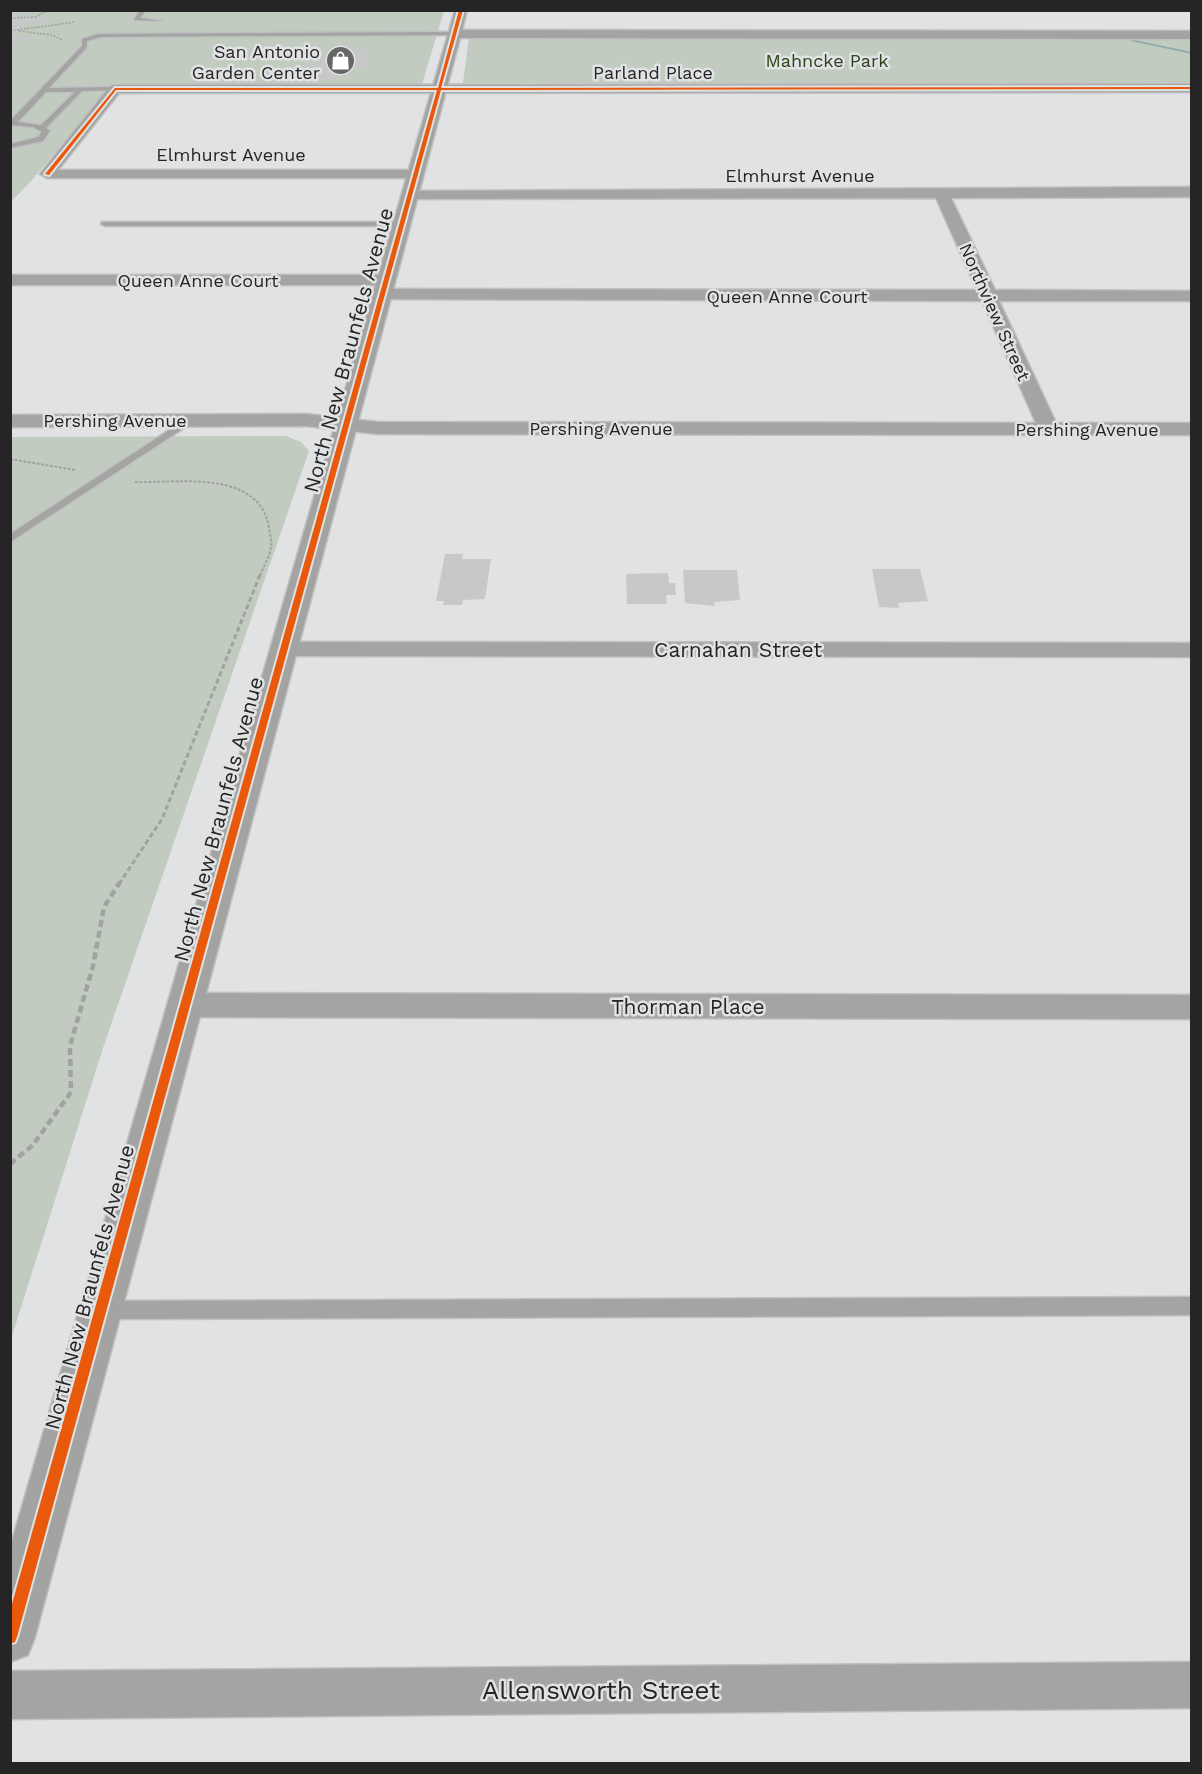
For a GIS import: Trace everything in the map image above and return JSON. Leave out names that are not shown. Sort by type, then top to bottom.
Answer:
[{"type":"street","points":[[457,22],[1191,35]]},
{"type":"street","name":"North New Braunfels Avenue","points":[[10,1637],[457,22]]},
{"type":"street","name":"Parland Place","points":[[115,89],[1191,88]]},
{"type":"street","name":"Elmhurst Avenue","points":[[115,89],[47,174],[409,198],[1191,192]]},
{"type":"street","name":"Northview Street","points":[[942,194],[1049,429]]},
{"type":"street","name":"Queen Anne Court","points":[[10,280],[987,296],[1191,296]]},
{"type":"street","name":"Pershing Avenue","points":[[10,421],[306,420],[378,428],[1191,429]]},
{"type":"street","name":"Carnahan Street","points":[[284,649],[1191,650]]},
{"type":"street","name":"Thorman Place","points":[[186,1005],[1191,1007]]},
{"type":"street","name":"Allensworth Street","points":[[10,1695],[1191,1685]]},
{"type":"lane","points":[[143,10],[136,19],[159,21]]},
{"type":"lane","points":[[12,123],[85,46],[125,34],[457,22]]},
{"type":"lane","points":[[43,127],[81,89]]},
{"type":"lane","points":[[44,90],[115,89]]},
{"type":"lane","points":[[12,123],[43,127]]},
{"type":"lane","points":[[10,146],[40,139],[46,131],[43,127]]},
{"type":"lane","points":[[105,224],[409,198]]},
{"type":"lane","points":[[10,539],[189,420]]},
{"type":"lane","points":[[101,1310],[1191,1306]]},
{"type":"path","points":[[63,10],[70,11]]},
{"type":"path","points":[[90,10],[96,10]]},
{"type":"path","points":[[10,17],[35,15],[48,11],[67,13],[70,11]]},
{"type":"path","points":[[19,31],[51,35],[67,45]]},
{"type":"path","points":[[10,459],[104,475],[125,481],[216,484],[244,489],[260,503],[269,522],[271,547],[162,819],[104,907],[93,966],[70,1046],[71,1092],[33,1145],[10,1164]]},
{"type":"green space","points":[[11,11],[444,11],[422,84],[112,84],[11,202]]},
{"type":"green space","name":"Mahncke Park","points":[[469,37],[1191,38],[1191,83],[463,83]]},
{"type":"green space","points":[[286,436],[301,442],[309,451],[103,1048],[11,1339],[11,437]]},
{"type":"building","points":[[10,10],[31,10],[30,14],[10,15]]},
{"type":"building","points":[[39,16],[50,21],[20,25],[16,37],[37,39],[10,42],[10,17]]},
{"type":"building","name":"San Antonio Garden Center","points":[[343,49],[368,49],[365,57],[371,57],[366,68],[341,68],[336,80],[303,80],[306,73],[296,73],[300,66],[311,66],[315,57],[339,57]]},
{"type":"building","points":[[445,554],[463,554],[462,559],[491,559],[485,599],[463,600],[462,605],[443,605],[444,601],[436,601]]},
{"type":"building","points":[[872,569],[920,569],[928,601],[898,603],[899,608],[879,607]]},
{"type":"building","points":[[683,570],[737,570],[740,600],[714,602],[715,606],[685,603]]},
{"type":"building","points":[[668,573],[669,583],[675,583],[676,595],[666,595],[667,604],[627,604],[626,574]]},
{"type":"waterway","points":[[1131,40],[1192,53]]},
{"type":"cycle path","points":[[10,1637],[461,10]]},
{"type":"cycle path","points":[[47,174],[115,89],[1192,88]]},
{"type":"place","name":"San Antonio Garden Center","points":[[341,61]]}]
